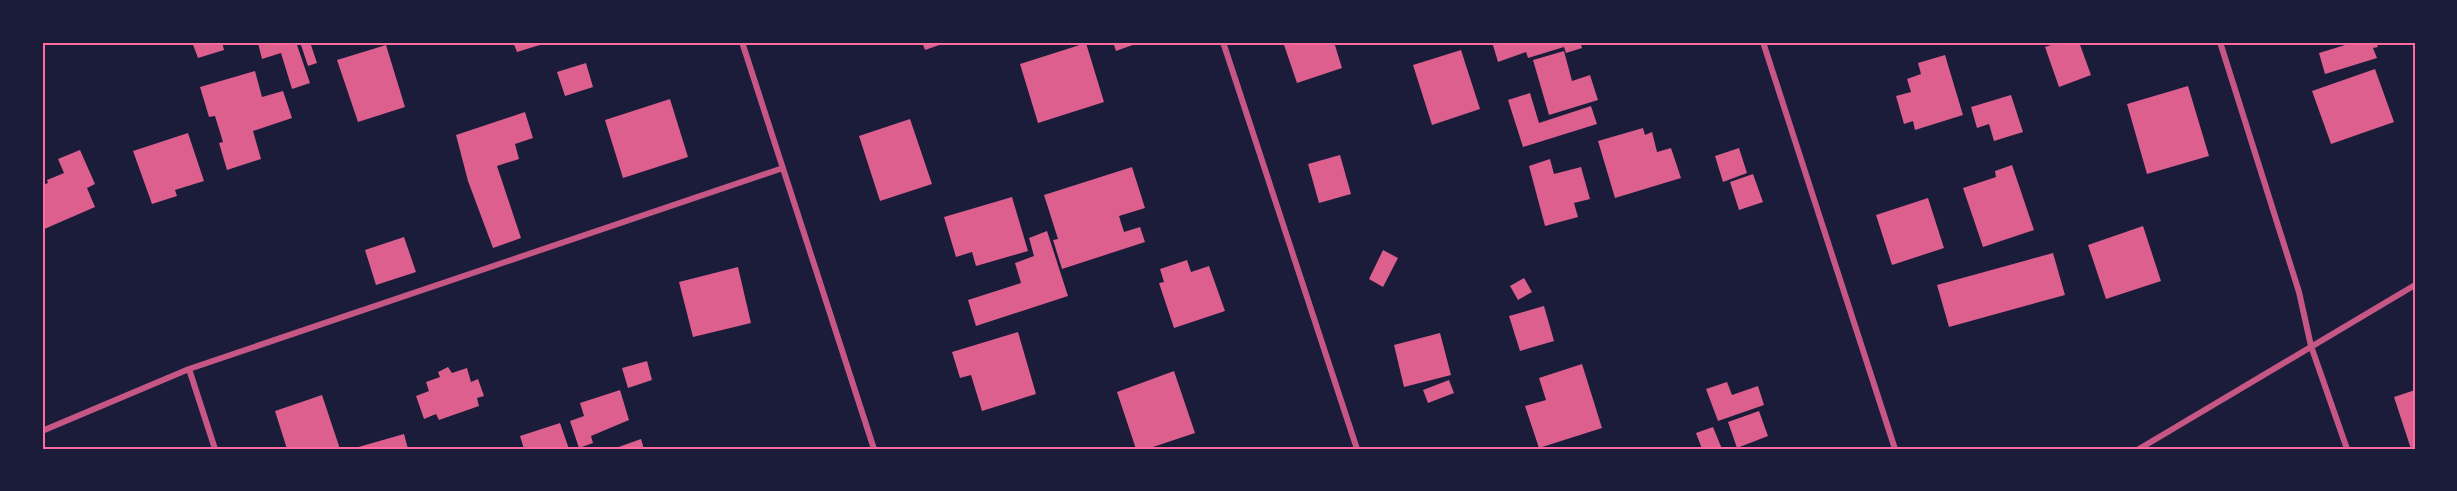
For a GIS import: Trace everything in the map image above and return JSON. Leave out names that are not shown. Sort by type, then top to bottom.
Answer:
[{"type":"street","points":[[742,42],[874,449]]},
{"type":"street","points":[[1223,42],[1357,449]]},
{"type":"street","points":[[1763,42],[1895,449]]},
{"type":"street","points":[[2220,42],[2300,292],[2311,346],[2347,449]]},
{"type":"street","points":[[42,431],[189,369],[783,168]]},
{"type":"street","points":[[2139,449],[2415,285]]},
{"type":"street","points":[[189,369],[215,449]]},
{"type":"building","points":[[192,42],[222,42],[224,50],[198,58]]},
{"type":"building","points":[[296,42],[310,83],[292,89],[281,53],[262,59],[258,43]]},
{"type":"building","points":[[300,42],[310,42],[317,63],[308,66]]},
{"type":"building","points":[[513,42],[542,42],[543,44],[517,52]]},
{"type":"building","points":[[922,42],[948,42],[925,50]]},
{"type":"building","points":[[1113,42],[1141,42],[1116,51]]},
{"type":"building","points":[[1283,42],[1334,42],[1342,68],[1297,83]]},
{"type":"building","points":[[1492,42],[1580,42],[1582,48],[1566,53],[1564,47],[1528,58],[1526,52],[1498,62]]},
{"type":"building","points":[[2060,42],[2079,42],[2091,75],[2059,87],[2045,47]]},
{"type":"building","points":[[2355,42],[2376,42],[2378,47],[2373,48],[2377,58],[2325,74],[2319,53]]},
{"type":"building","points":[[1086,43],[1104,102],[1038,123],[1020,64]]},
{"type":"building","points":[[386,45],[405,107],[358,122],[337,60]]},
{"type":"building","points":[[1461,50],[1480,109],[1432,125],[1413,65]]},
{"type":"building","points":[[1564,51],[1572,81],[1590,75],[1598,100],[1549,115],[1533,60]]},
{"type":"building","points":[[1945,55],[1963,115],[1915,130],[1913,121],[1904,124],[1896,96],[1911,92],[1907,79],[1921,74],[1918,63]]},
{"type":"building","points":[[586,63],[593,87],[565,96],[557,72]]},
{"type":"building","points":[[2375,69],[2394,122],[2331,144],[2312,91]]},
{"type":"building","points":[[255,71],[262,97],[283,91],[292,118],[253,131],[261,159],[227,170],[219,143],[223,142],[215,116],[209,117],[200,87]]},
{"type":"building","points":[[2188,86],[2209,156],[2147,174],[2127,104]]},
{"type":"building","points":[[1530,93],[1539,123],[1591,106],[1597,124],[1523,147],[1508,100]]},
{"type":"building","points":[[2011,95],[2023,132],[1994,141],[1989,124],[1977,128],[1971,107]]},
{"type":"building","points":[[670,99],[688,157],[623,178],[605,120]]},
{"type":"building","points":[[525,112],[533,138],[515,144],[519,159],[497,166],[521,238],[493,248],[468,181],[456,135]]},
{"type":"building","points":[[910,119],[932,184],[880,201],[859,136]]},
{"type":"building","points":[[1643,128],[1645,135],[1652,132],[1657,152],[1671,148],[1681,178],[1615,198],[1598,141]]},
{"type":"building","points":[[188,133],[204,181],[175,190],[177,196],[152,204],[133,151]]},
{"type":"building","points":[[1739,148],[1747,173],[1723,182],[1715,156]]},
{"type":"building","points":[[80,150],[95,184],[87,188],[95,207],[42,230],[42,185],[48,183],[47,180],[64,173],[58,159]]},
{"type":"building","points":[[1340,155],[1351,194],[1319,203],[1308,164]]},
{"type":"building","points":[[1550,159],[1554,174],[1581,167],[1590,199],[1574,203],[1578,217],[1545,226],[1529,166]]},
{"type":"building","points":[[2012,165],[2034,230],[1983,247],[1963,188],[1996,177],[1995,171]]},
{"type":"building","points":[[1132,167],[1145,208],[1119,216],[1124,232],[1140,227],[1145,242],[1062,269],[1053,240],[1058,239],[1044,195]]},
{"type":"building","points":[[1753,174],[1763,202],[1739,210],[1730,182]]},
{"type":"building","points":[[1012,197],[1028,251],[976,266],[972,252],[956,257],[944,217]]},
{"type":"building","points":[[1928,198],[1944,248],[1892,265],[1876,215]]},
{"type":"building","points":[[2143,226],[2161,281],[2106,299],[2088,245]]},
{"type":"building","points":[[1047,231],[1068,296],[976,326],[968,300],[1021,283],[1015,263],[1034,256],[1029,238]]},
{"type":"building","points":[[404,237],[416,272],[376,285],[365,250]]},
{"type":"building","points":[[1383,250],[1398,258],[1383,287],[1369,279]]},
{"type":"building","points":[[2053,253],[2065,295],[1949,327],[1937,285]]},
{"type":"building","points":[[1187,260],[1191,272],[1209,266],[1225,311],[1174,328],[1159,283],[1164,282],[1160,269]]},
{"type":"building","points":[[738,267],[751,323],[693,337],[679,282]]},
{"type":"building","points":[[1524,278],[1532,292],[1518,300],[1510,286]]},
{"type":"building","points":[[1544,306],[1554,341],[1520,351],[1509,316]]},
{"type":"building","points":[[1018,332],[1036,394],[982,411],[971,375],[960,378],[952,352]]},
{"type":"building","points":[[1440,333],[1451,375],[1404,387],[1394,345]]},
{"type":"building","points":[[647,361],[652,380],[628,388],[622,368]]},
{"type":"building","points":[[1582,364],[1602,428],[1539,448],[1525,406],[1546,400],[1539,378]]},
{"type":"building","points":[[448,367],[452,373],[467,368],[471,382],[478,379],[484,396],[477,398],[479,406],[439,420],[436,414],[424,419],[416,396],[429,391],[426,382],[440,377],[438,372]]},
{"type":"building","points":[[1174,371],[1195,433],[1147,449],[1136,449],[1117,392]]},
{"type":"building","points":[[1449,380],[1454,393],[1428,403],[1423,390]]},
{"type":"building","points":[[1727,382],[1732,395],[1758,386],[1764,405],[1718,421],[1706,389]]},
{"type":"building","points":[[620,390],[629,420],[591,436],[593,443],[579,448],[570,421],[584,416],[580,403]]},
{"type":"building","points":[[2415,390],[2415,449],[2411,449],[2394,397]]},
{"type":"building","points":[[322,395],[340,449],[287,449],[275,411]]},
{"type":"building","points":[[1759,411],[1768,436],[1737,448],[1728,422]]},
{"type":"building","points":[[560,423],[569,449],[524,449],[520,436]]},
{"type":"building","points":[[1713,427],[1722,449],[1702,449],[1696,433]]},
{"type":"building","points":[[404,434],[408,449],[355,449],[355,448]]},
{"type":"building","points":[[641,439],[644,449],[613,449]]}]
